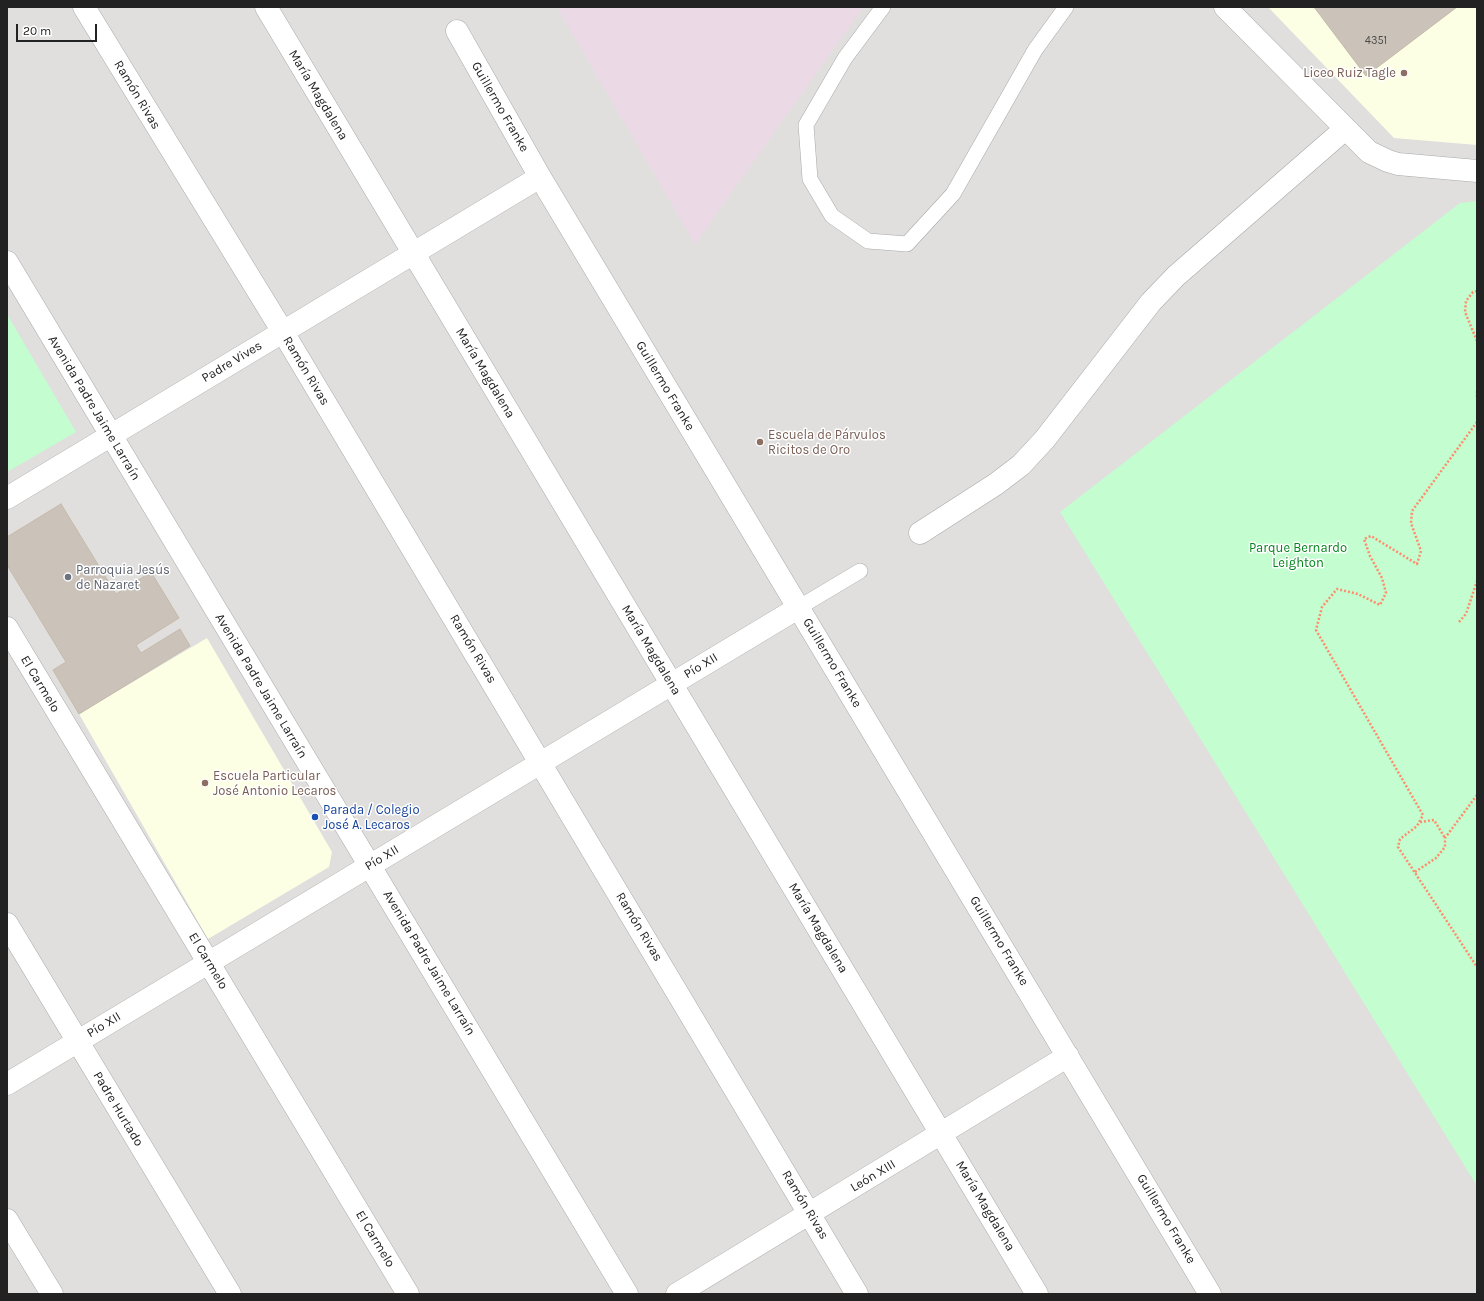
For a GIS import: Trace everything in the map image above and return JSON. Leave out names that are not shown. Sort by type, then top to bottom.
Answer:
[{"type":"street","name":"Ramón Rivas","points":[[84,7],[283,332],[857,1294]]},
{"type":"street","name":"María Magdalena","points":[[266,7],[1037,1294]]},
{"type":"street","points":[[1225,7],[1369,152],[1388,162],[1398,164],[1477,171]]},
{"type":"street","name":"Guillermo Franke","points":[[457,31],[540,177],[1210,1294]]},
{"type":"street","points":[[920,533],[1021,466],[1046,439],[1124,335],[1176,276],[1345,129]]},
{"type":"street","name":"Padre Vives","points":[[7,498],[540,177]]},
{"type":"street","name":"Avenida Padre Jaime Larraín","points":[[7,262],[627,1294]]},
{"type":"street","name":"Pío XII","points":[[7,1084],[798,608]]},
{"type":"street","name":"El Carmelo","points":[[7,628],[408,1294]]},
{"type":"street","name":"Padre Hurtado","points":[[7,924],[230,1294]]},
{"type":"street","name":"León XIII","points":[[676,1294],[942,1134],[1068,1056]]},
{"type":"street","points":[[7,1220],[52,1294]]},
{"type":"lane","points":[[883,7],[845,58],[806,125],[810,179],[832,216],[868,241],[906,244],[952,194],[1035,50],[1066,7]]},
{"type":"lane","points":[[798,608],[860,571]]},
{"type":"path","points":[[1477,291],[1473,292],[1466,301],[1465,312],[1477,339]]},
{"type":"path","points":[[1477,391],[1477,397]]},
{"type":"path","points":[[1477,422],[1412,511],[1411,523],[1421,551],[1417,564],[1371,536],[1364,539],[1370,556],[1382,578],[1386,593],[1380,605],[1358,594],[1337,589],[1322,607],[1316,630],[1423,815],[1417,826],[1400,839],[1398,848],[1477,967]]},
{"type":"path","points":[[1459,622],[1466,614],[1477,581]]},
{"type":"path","points":[[1445,838],[1477,795]]},
{"type":"path","points":[[1415,872],[1436,858],[1445,847],[1445,838],[1434,820],[1419,822]]},
{"type":"shaded area","points":[[7,7],[1477,7],[1477,1294],[7,1294]]},
{"type":"shaded area","points":[[557,7],[863,7],[695,244]]},
{"type":"shaded area","name":"Liceo Ruiz Tagle","points":[[1268,7],[1477,7],[1477,145],[1394,138]]},
{"type":"shaded area","name":"Escuela Particular José Antonio Lecaros","points":[[207,638],[332,852],[329,867],[208,939],[79,714]]},
{"type":"green space","name":"Parque Bernardo Leighton","points":[[1477,201],[1477,1186],[1060,512],[1460,203]]},
{"type":"green space","points":[[7,314],[76,432],[7,472]]},
{"type":"building","points":[[1314,7],[1457,7],[1366,76]]},
{"type":"building","points":[[61,504],[116,594],[151,572],[179,618],[136,645],[141,653],[180,629],[190,646],[79,714],[53,670],[66,662],[7,565],[7,537]]},
{"type":"place","name":"Liceo Ruiz Tagle","points":[[1404,73]]},
{"type":"place","name":"Escuela de Párvulos Ricitos de Oro","points":[[760,442]]},
{"type":"place","name":"Parroquia Jesús de Nazaret","points":[[68,577]]},
{"type":"place","name":"Escuela Particular José Antonio Lecaros","points":[[205,783]]},
{"type":"place","name":"Parada / Colegio José A. Lecaros","points":[[315,817]]}]
